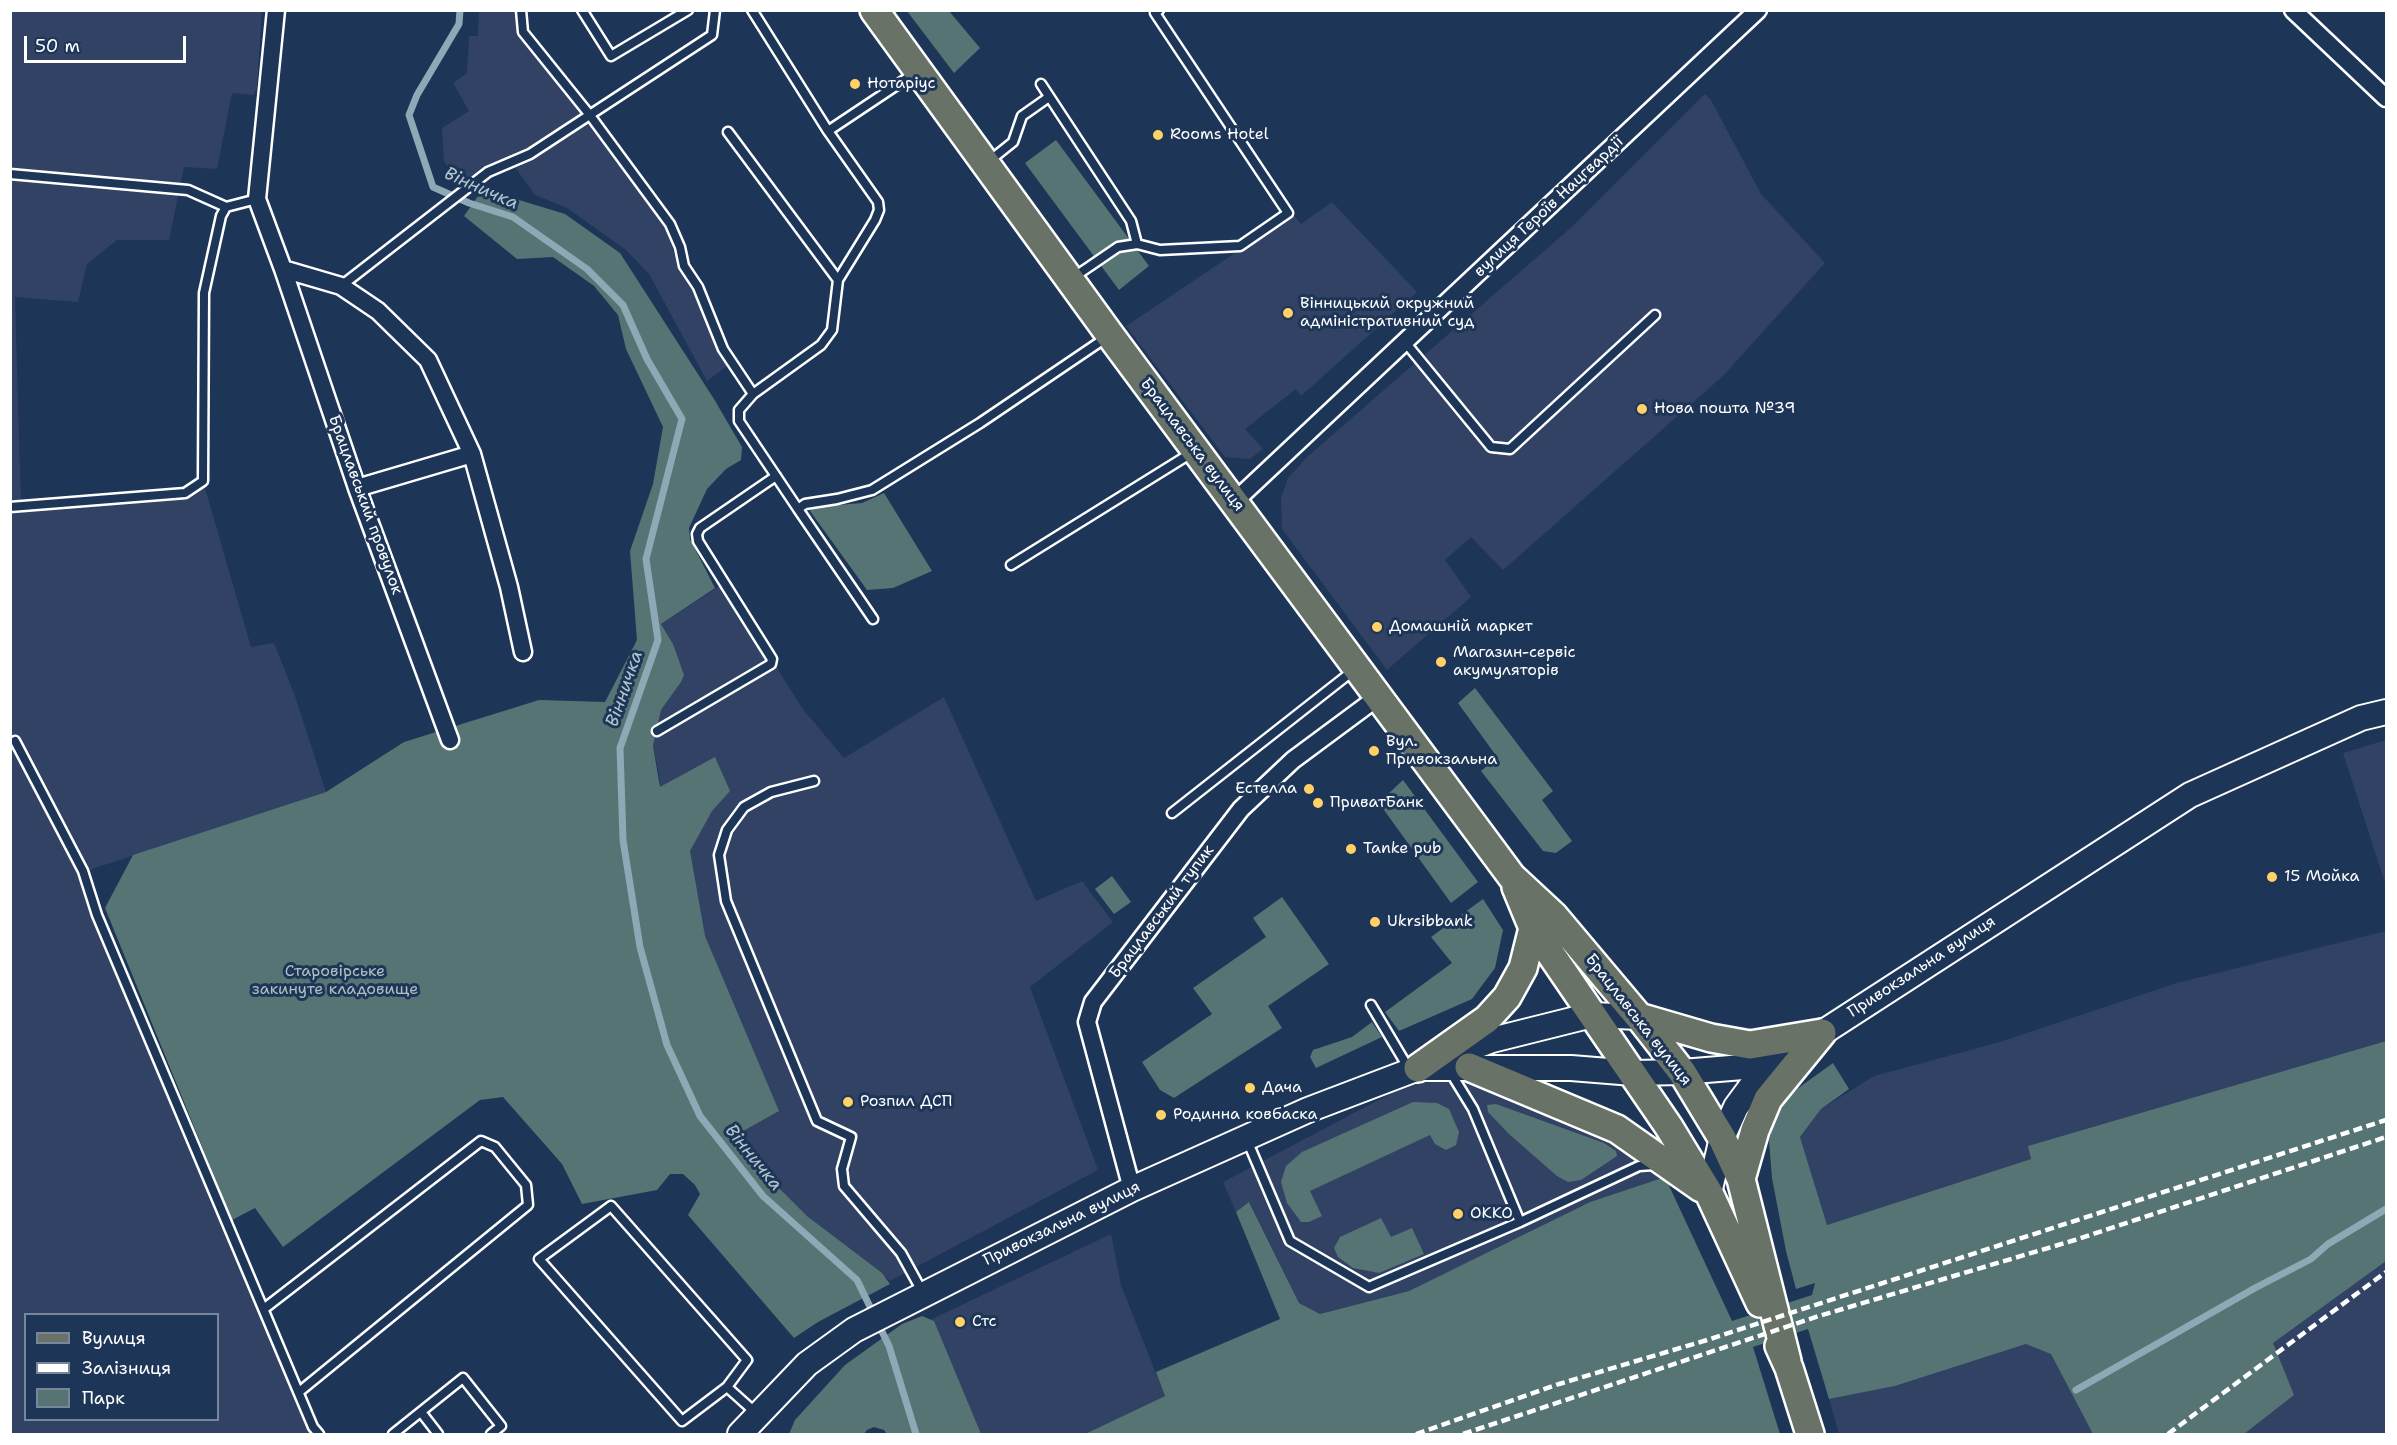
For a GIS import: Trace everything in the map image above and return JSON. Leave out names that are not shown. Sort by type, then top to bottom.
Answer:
[{"type":"main road","name":"Брацлавська вулиця","points":[[875,11],[1196,451],[1512,877],[1554,916],[1682,1072],[1722,1138],[1741,1179],[1787,1361]]},
{"type":"main road","name":"Брацлавська вулиця","points":[[1512,877],[1533,928],[1669,1127],[1709,1193],[1787,1361]]},
{"type":"main road","points":[[1414,1070],[1487,1019],[1507,997],[1523,968],[1533,928]]},
{"type":"main road","points":[[1639,1017],[1712,1038],[1750,1045],[1822,1033]]},
{"type":"main road","points":[[1741,1179],[1755,1130],[1768,1099],[1822,1033]]},
{"type":"main road","points":[[1458,1067],[1617,1129],[1709,1193]]},
{"type":"main road","points":[[1787,1361],[1810,1434]]},
{"type":"street","name":"Брацлавський провулок","points":[[276,10],[257,199],[357,489],[450,740]]},
{"type":"street","name":"вулиця Героїв Нацгвардії","points":[[1234,502],[1758,10]]},
{"type":"street","points":[[2293,10],[2386,98]]},
{"type":"street","points":[[283,269],[341,286],[378,311],[428,360],[472,454],[509,587],[523,652]]},
{"type":"street","points":[[357,489],[472,454]]},
{"type":"street","name":"Брацлавський тупик","points":[[1132,1189],[1087,1023],[1093,1002],[1241,809],[1293,760],[1378,697]]},
{"type":"street","name":"Привокзальна вулиця","points":[[1414,1070],[1458,1067],[1571,1068],[1633,1073],[1743,1067],[1822,1033],[2190,795],[2361,718],[2386,712]]},
{"type":"street","name":"Привокзальна вулиця","points":[[740,1434],[807,1364],[828,1347],[875,1318],[1132,1189],[1308,1110],[1492,1040],[1592,1016],[1639,1017]]},
{"type":"street","points":[[1709,1193],[1722,1138],[1736,1107],[1754,1084],[1822,1033]]},
{"type":"lane","points":[[521,10],[523,32],[589,114],[670,224],[684,266],[698,286],[723,349],[753,394]]},
{"type":"lane","points":[[582,10],[611,56],[688,10]]},
{"type":"lane","points":[[341,286],[488,172],[530,154],[712,35],[715,10]]},
{"type":"lane","points":[[752,10],[828,131],[878,202],[879,210],[838,280],[832,330],[821,345],[753,394],[739,410],[739,421],[873,619]]},
{"type":"lane","points":[[1071,280],[1118,247],[1137,244],[1160,250],[1240,246],[1288,213],[1155,13],[1159,10]]},
{"type":"lane","points":[[828,131],[919,71]]},
{"type":"lane","points":[[1041,84],[1131,221],[1137,244]]},
{"type":"lane","points":[[986,163],[1012,142],[1022,116],[1049,97]]},
{"type":"lane","points":[[728,132],[838,280]]},
{"type":"lane","points":[[10,174],[188,190],[226,207],[257,199]]},
{"type":"lane","points":[[10,507],[185,493],[203,481],[204,293],[220,216],[226,207]]},
{"type":"lane","points":[[1405,342],[1491,447],[1510,449],[1655,315]]},
{"type":"lane","points":[[798,509],[805,504],[837,500],[872,490],[980,423],[1110,334]]},
{"type":"lane","points":[[1011,565],[1196,451]]},
{"type":"lane","points":[[657,731],[771,664],[772,659],[698,541],[697,534],[700,528],[776,476]]},
{"type":"lane","points":[[1172,813],[1357,668]]},
{"type":"lane","points":[[15,741],[83,871],[98,915],[265,1308],[313,1427],[319,1434]]},
{"type":"lane","points":[[814,781],[771,792],[744,807],[727,830],[719,855],[726,901],[817,1120],[851,1137],[842,1168],[844,1186],[902,1253],[923,1294]]},
{"type":"lane","points":[[1371,1005],[1414,1070]]},
{"type":"lane","points":[[1458,1067],[1520,1222]]},
{"type":"lane","points":[[1246,1138],[1290,1241],[1369,1287],[1520,1222],[1639,1166],[1667,1164]]},
{"type":"lane","points":[[265,1308],[481,1141],[495,1147],[526,1185],[528,1205],[299,1392]]},
{"type":"lane","points":[[611,1206],[747,1360],[727,1387],[682,1421],[539,1259],[611,1206]]},
{"type":"lane","points":[[393,1434],[463,1378],[501,1426],[490,1434]]},
{"type":"lane","points":[[727,1387],[757,1415]]},
{"type":"lane","points":[[421,1412],[438,1434]]},
{"type":"shaded area","points":[[10,11],[262,11],[257,87],[254,95],[232,93],[217,169],[184,167],[169,240],[117,240],[87,264],[78,302],[15,297],[21,506],[185,493],[203,481],[251,647],[274,643],[295,696],[326,792],[83,872],[319,1434],[11,1434]]},
{"type":"shaded area","points":[[479,11],[516,11],[517,35],[589,122],[666,227],[679,269],[693,291],[727,366],[707,381],[649,274],[626,250],[567,208],[535,195],[509,159],[484,167],[459,185],[444,161],[442,128],[469,111],[453,83],[467,73],[469,36],[478,36]]},
{"type":"shaded area","points":[[1705,94],[1711,100],[1761,194],[1825,263],[1723,376],[1503,570],[1471,537],[1445,560],[1471,597],[1387,670],[1282,529],[1281,498],[1288,478],[1308,456],[1574,225]]},
{"type":"shaded area","points":[[1332,202],[1417,292],[1301,396],[1296,389],[1245,429],[1263,449],[1250,459],[1225,457],[1126,326],[1293,214],[1301,224]]},
{"type":"shaded area","points":[[724,583],[802,708],[844,758],[944,697],[1036,901],[1082,881],[1113,922],[1030,987],[1098,1170],[890,1281],[807,1216],[755,1164],[736,1135],[659,826],[660,781],[653,746],[661,710],[681,682],[673,644],[661,624]]},
{"type":"shaded area","points":[[2386,740],[2386,886],[2343,753]]},
{"type":"shaded area","points":[[2386,931],[2386,1041],[2029,1146],[2031,1159],[1827,1225],[1800,1137],[1821,1109],[1874,1076],[2000,1042],[2177,983]]},
{"type":"shaded area","points":[[1467,1079],[1611,1138],[1665,1177],[1590,1202],[1409,1291],[1320,1314],[1299,1303],[1250,1203],[1236,1212],[1223,1182],[1409,1084]]},
{"type":"shaded area","points":[[2386,1181],[2386,1434],[1839,1434],[1829,1399],[1895,1386],[2026,1344]]},
{"type":"shaded area","points":[[1111,1234],[1121,1285],[1165,1396],[1085,1434],[980,1434],[932,1319]]},
{"type":"green space","points":[[907,11],[949,11],[980,48],[954,73]]},
{"type":"green space","points":[[1056,140],[1149,266],[1119,290],[1025,163]]},
{"type":"green space","name":"Старовірське закинуте кладовище","points":[[483,189],[565,214],[620,253],[714,399],[742,447],[741,460],[726,469],[707,489],[689,528],[690,539],[715,588],[661,624],[673,644],[684,675],[661,710],[653,746],[660,787],[715,757],[730,791],[712,811],[690,851],[705,936],[779,1111],[736,1135],[755,1164],[807,1216],[882,1273],[890,1284],[818,1322],[794,1338],[688,1215],[700,1194],[695,1185],[683,1174],[670,1174],[657,1190],[582,1204],[562,1164],[503,1097],[480,1100],[283,1247],[255,1208],[232,1220],[105,908],[133,855],[326,792],[404,742],[539,700],[605,702],[637,640],[630,551],[653,484],[663,427],[626,349],[618,315],[594,286],[553,257],[517,259],[464,216]]},
{"type":"green space","points":[[884,493],[932,571],[893,588],[867,590],[810,511],[815,507],[862,503]]},
{"type":"green space","points":[[1475,688],[1553,791],[1542,800],[1572,841],[1556,853],[1543,851],[1481,771],[1497,757],[1458,703]]},
{"type":"green space","points":[[1403,780],[1478,882],[1451,903],[1384,810],[1385,797]]},
{"type":"green space","points":[[1112,876],[1131,902],[1114,914],[1095,889]]},
{"type":"green space","points":[[1282,897],[1329,964],[1268,1006],[1282,1028],[1174,1098],[1160,1090],[1142,1062],[1212,1014],[1193,988],[1266,937],[1253,918]]},
{"type":"green space","points":[[1483,899],[1503,930],[1495,968],[1472,999],[1399,1031],[1385,1012],[1452,963],[1431,937]]},
{"type":"green space","points":[[1372,1022],[1382,1037],[1316,1068],[1310,1057],[1313,1050],[1352,1037]]},
{"type":"green space","points":[[2386,1041],[2386,1261],[2273,1343],[2294,1395],[2244,1434],[2093,1434],[2051,1354],[2026,1344],[1895,1386],[1829,1399],[1808,1329],[1753,1347],[1780,1434],[1085,1434],[1165,1396],[1156,1372],[1280,1319],[1236,1212],[1249,1202],[1299,1303],[1320,1314],[1409,1291],[1590,1202],[1665,1177],[1732,1321],[1812,1295],[1815,1283],[1796,1289],[1772,1178],[1769,1141],[1776,1112],[1797,1089],[1833,1063],[1849,1089],[1821,1109],[1800,1137],[1827,1225],[2031,1159],[2028,1146]]},
{"type":"green space","points":[[1413,1102],[1437,1103],[1449,1109],[1459,1132],[1456,1145],[1446,1150],[1435,1144],[1430,1135],[1310,1191],[1322,1216],[1309,1222],[1301,1222],[1287,1203],[1281,1182],[1286,1166],[1302,1152]]},
{"type":"green space","points":[[1496,1104],[1604,1143],[1616,1151],[1617,1156],[1581,1180],[1568,1182],[1557,1176],[1509,1134],[1488,1112],[1487,1105]]},
{"type":"green space","points":[[1381,1218],[1391,1237],[1412,1228],[1424,1254],[1379,1273],[1353,1268],[1338,1257],[1334,1248],[1340,1237]]},
{"type":"green space","points":[[922,1316],[934,1321],[981,1434],[887,1434],[884,1430],[874,1427],[864,1434],[789,1434],[795,1420],[845,1365],[902,1324]]},
{"type":"waterway","name":"Вінничка","points":[[460,10],[459,24],[417,95],[409,115],[433,187],[469,203],[513,217],[587,269],[623,305],[647,359],[682,419],[646,559],[658,640],[620,748],[623,840],[640,947],[667,1045],[700,1116],[763,1196],[857,1280],[889,1346],[916,1434]]},
{"type":"waterway","points":[[2076,1390],[2255,1288],[2311,1259],[2328,1244],[2386,1209]]},
{"type":"railway","points":[[1416,1434],[1559,1384],[1707,1340],[2386,1120]]},
{"type":"railway","points":[[1463,1434],[1819,1316],[2075,1240],[2386,1137]]},
{"type":"railway","points":[[2168,1434],[2386,1272]]},
{"type":"place","name":"Нотаріус","points":[[855,84]]},
{"type":"place","name":"Rooms Hotel","points":[[1158,135]]},
{"type":"place","name":"Вінницький окружний адміністративний суд","points":[[1288,313]]},
{"type":"place","name":"Нова пошта №39","points":[[1642,409]]},
{"type":"place","name":"Домашній маркет","points":[[1377,627]]},
{"type":"place","name":"Магазин-сервіс акумуляторів","points":[[1441,662]]},
{"type":"place","name":"Вул. Привокзальна","points":[[1374,751]]},
{"type":"place","name":"Естелла","points":[[1309,789]]},
{"type":"place","name":"ПриватБанк","points":[[1318,803]]},
{"type":"place","name":"Tanke pub","points":[[1351,849]]},
{"type":"place","name":"15 Мойка","points":[[2272,877]]},
{"type":"place","name":"Ukrsibbank","points":[[1375,922]]},
{"type":"place","name":"Дача","points":[[1250,1088]]},
{"type":"place","name":"Розпил ДСП","points":[[848,1102]]},
{"type":"place","name":"Родинна ковбаска","points":[[1161,1115]]},
{"type":"place","name":"ОККО","points":[[1458,1214]]},
{"type":"place","name":"Стс","points":[[960,1322]]}]
